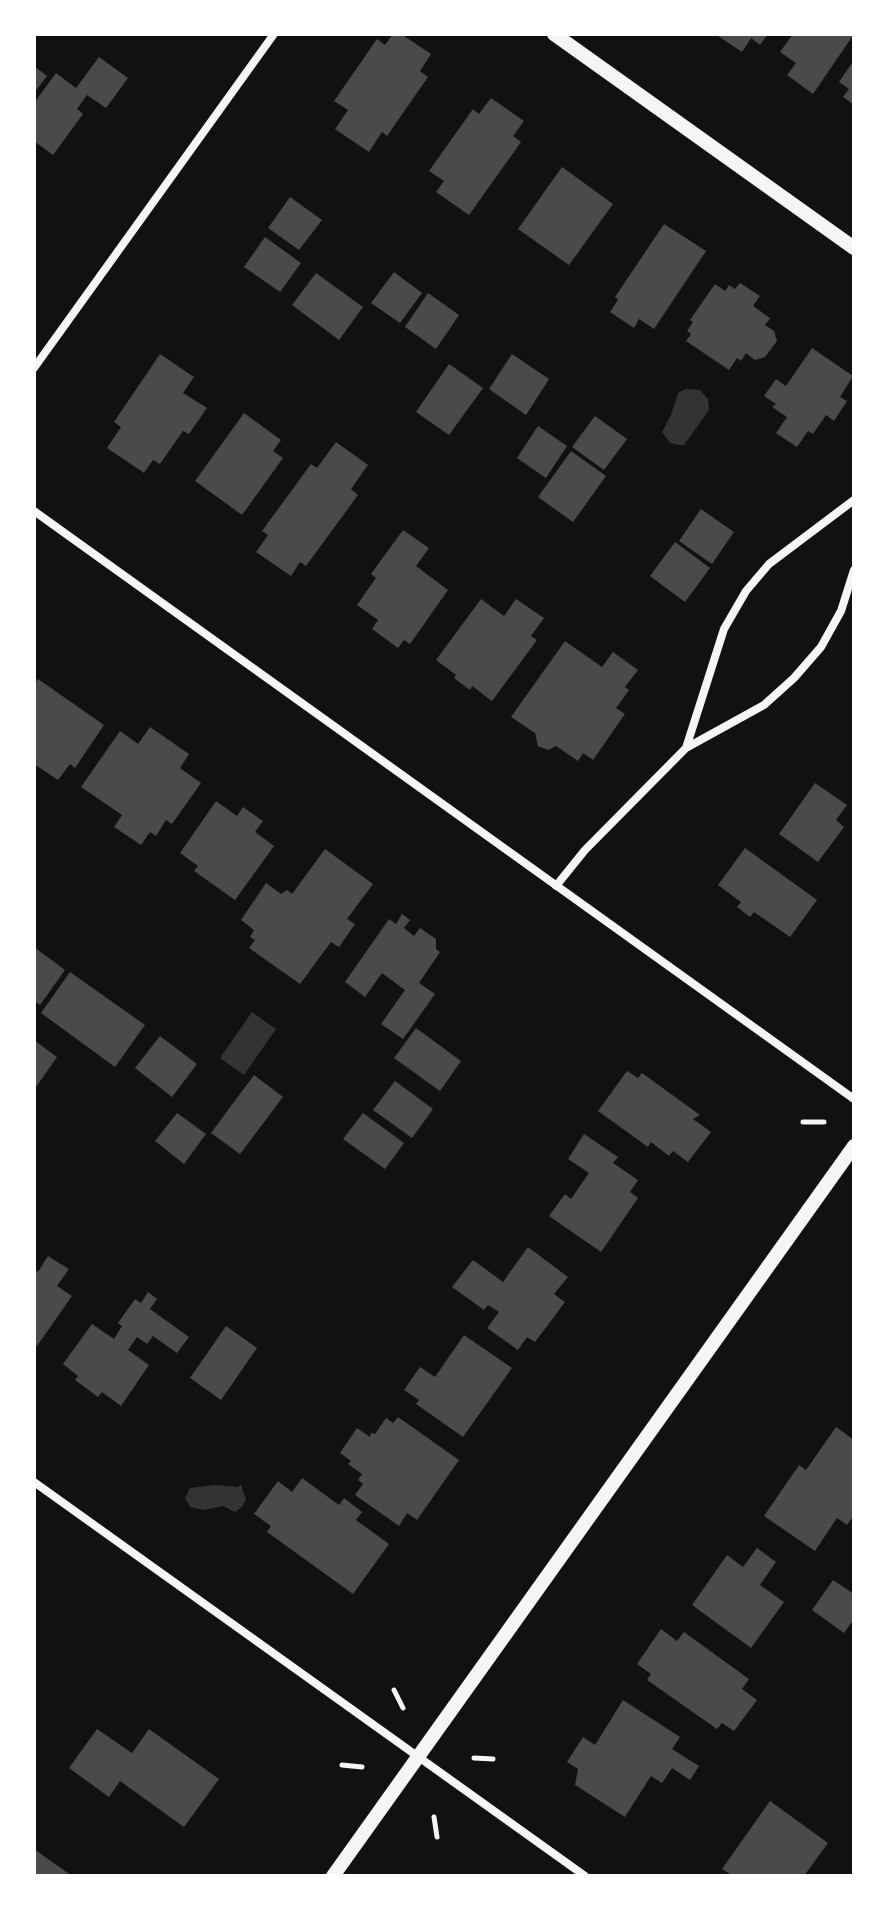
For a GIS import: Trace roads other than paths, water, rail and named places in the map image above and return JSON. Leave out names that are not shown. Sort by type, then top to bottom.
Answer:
[{"type":"street","points":[[34,368],[274,34]]},
{"type":"street","points":[[554,34],[854,248]]},
{"type":"street","points":[[686,748],[724,629],[746,591],[769,564],[854,500]]},
{"type":"street","points":[[34,511],[854,1099]]},
{"type":"street","points":[[556,886],[585,850],[686,748],[764,705],[794,678],[828,635],[841,611],[854,570]]},
{"type":"street","points":[[333,1876],[854,1146]]},
{"type":"street","points":[[34,1482],[585,1876]]}]
